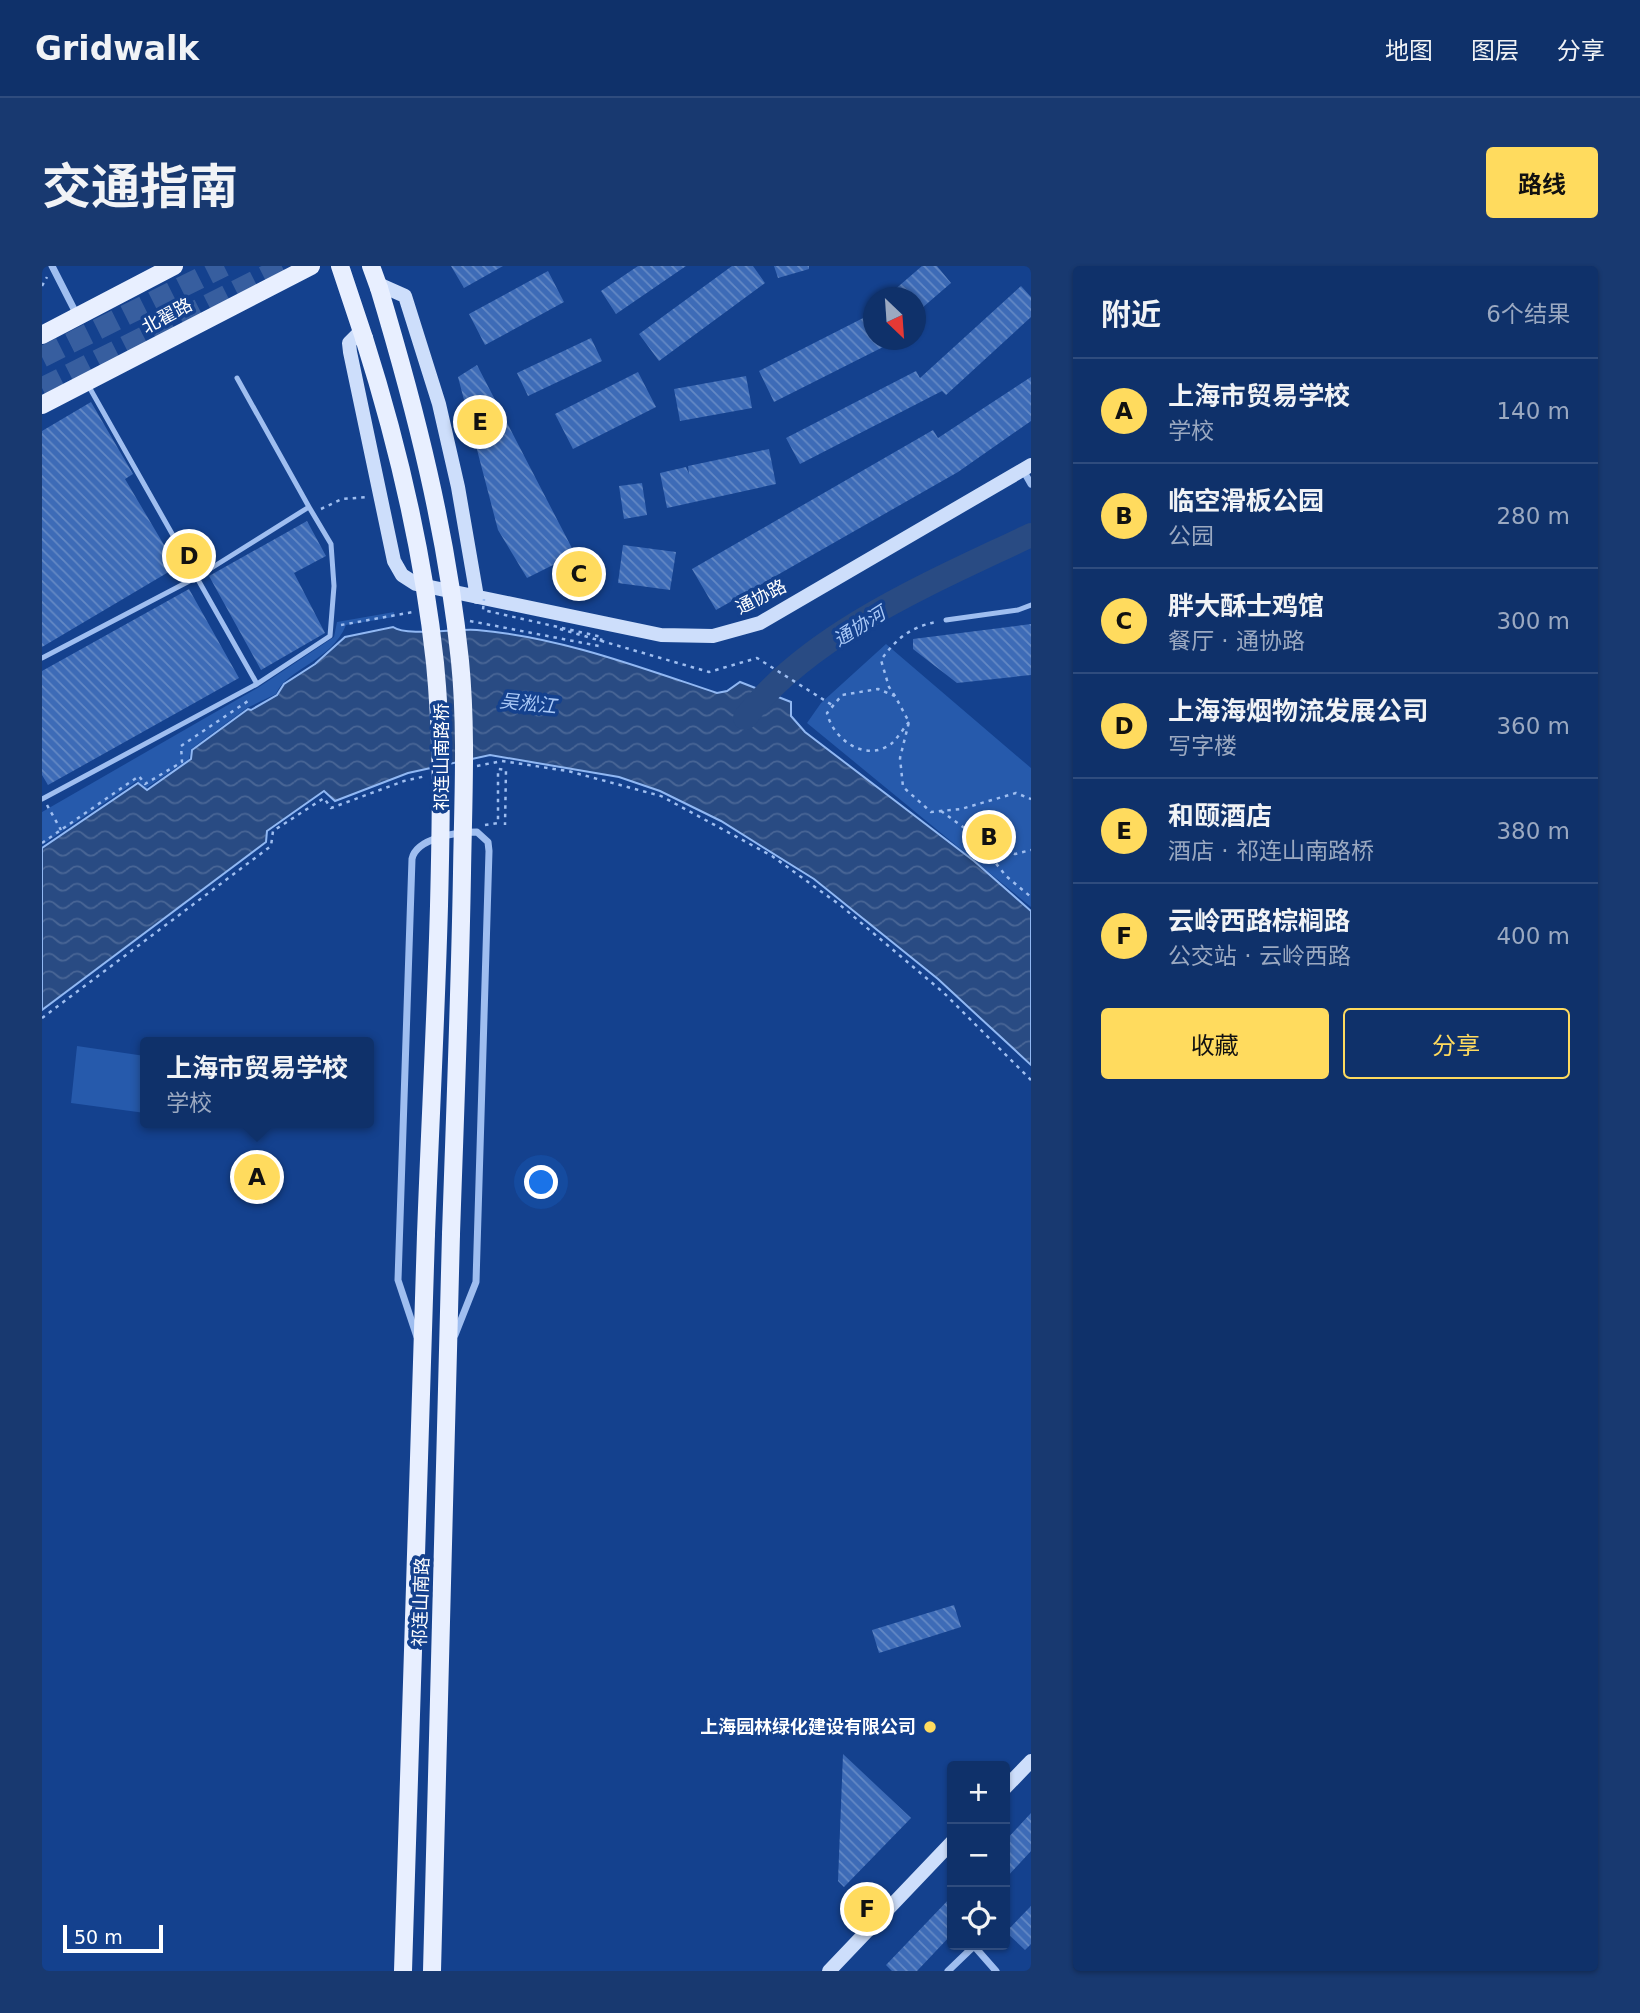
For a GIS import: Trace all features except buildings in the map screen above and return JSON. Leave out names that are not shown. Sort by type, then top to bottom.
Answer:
[{"type":"main road","points":[[42,335],[174,266]]},
{"type":"main road","name":"北翟路","points":[[42,405],[311,266]]},
{"type":"main road","name":"祁连山南路桥","points":[[340,266],[391,424],[408,495],[424,578],[435,665],[441,798],[426,1234]]},
{"type":"main road","name":"祁连山南路桥","points":[[371,266],[418,417],[434,488],[455,618],[464,728],[451,1234]]},
{"type":"main road","name":"祁连山南路","points":[[404,1971],[426,1234]]},
{"type":"main road","name":"祁连山南路","points":[[432,1971],[451,1234]]},
{"type":"street","points":[[52,266],[78,317]]},
{"type":"street","points":[[379,286],[405,296],[439,404],[481,598]]},
{"type":"street","name":"通协路","points":[[363,334],[349,343],[350,352],[398,569],[416,584],[481,598],[661,635],[713,636],[760,623],[1028,475]]},
{"type":"street","points":[[422,1352],[398,1280],[412,859],[419,845],[477,832],[488,842],[489,851],[475,1282],[448,1352]]},
{"type":"street","points":[[1010,1783],[1031,1761]]},
{"type":"street","points":[[829,1971],[947,1847]]},
{"type":"street","points":[[948,1971],[974,1946],[996,1971]]},
{"type":"lane","points":[[42,799],[257,684],[330,636],[334,586],[331,544],[237,377]]},
{"type":"lane","points":[[86,382],[257,684]]},
{"type":"lane","points":[[42,658],[197,577],[311,509]]},
{"type":"lane","points":[[946,620],[1018,610],[1031,605]]},
{"type":"path","points":[[311,509],[342,499],[375,497]]},
{"type":"path","points":[[455,618],[599,646],[602,637],[483,610],[481,598]]},
{"type":"path","points":[[335,634],[341,624],[420,612]]},
{"type":"path","points":[[946,620],[917,626],[895,642],[881,660],[889,687],[909,722],[900,758],[903,787],[932,812],[1016,793],[1031,799]]},
{"type":"path","points":[[585,637],[709,672],[757,658],[832,705]]},
{"type":"path","points":[[895,696],[878,689],[842,695],[827,713],[830,724],[847,744],[863,751],[890,745],[909,722]]},
{"type":"path","points":[[42,843],[139,776],[145,784],[182,762],[181,746],[254,697]]},
{"type":"path","points":[[465,768],[502,761],[568,771],[661,796],[772,856],[840,905],[944,993],[1031,1080]]},
{"type":"path","points":[[463,828],[498,822],[498,769],[506,770],[505,825]]},
{"type":"path","points":[[42,1018],[271,846],[273,831],[324,798],[331,808],[404,781],[428,776]]},
{"type":"path","points":[[48,808],[61,830]]},
{"type":"path","points":[[941,811],[973,834],[1015,854],[1031,850]]},
{"type":"path","points":[[973,834],[1006,876],[1031,897]]},
{"type":"shaded area","points":[[394,612],[394,617],[346,625],[331,647],[289,678],[276,694],[247,708],[191,749],[189,759],[146,788],[137,781],[42,845],[42,812],[259,687],[334,637],[337,622]]},
{"type":"shaded area","points":[[886,644],[1031,768],[1031,907],[807,723],[821,703]]},
{"type":"shaded area","points":[[77,1046],[140,1055],[140,1112],[71,1103]]},
{"type":"water","name":"吴淞江","points":[[393,627],[420,632],[477,630],[539,639],[629,663],[717,693],[727,691],[740,682],[791,702],[791,716],[805,732],[974,861],[1031,911],[1031,1065],[938,979],[814,879],[721,821],[660,791],[619,777],[490,755],[408,773],[335,801],[324,791],[267,831],[266,842],[42,1010],[42,848],[138,783],[147,790],[191,759],[192,750],[248,709],[251,710],[277,695],[284,684],[315,664],[345,637]]},
{"type":"waterway","name":"通协河","points":[[745,718],[772,687],[839,634],[916,590],[1031,535]]},
{"type":"tunnel","points":[[42,357],[224,266]]},
{"type":"tunnel","points":[[42,388],[285,266]]},
{"type":"place","name":"和颐酒店","points":[[480,422]]},
{"type":"place","name":"上海海烟物流发展公司","points":[[189,556]]},
{"type":"place","name":"胖大酥士鸡馆","points":[[579,574]]},
{"type":"place","name":"临空滑板公园","points":[[989,837]]},
{"type":"place","name":"上海市贸易学校","points":[[257,1177]]},
{"type":"place","name":"上海园林绿化建设有限公司","points":[[930,1727]]},
{"type":"place","name":"云岭西路棕榈路","points":[[867,1909]]}]
